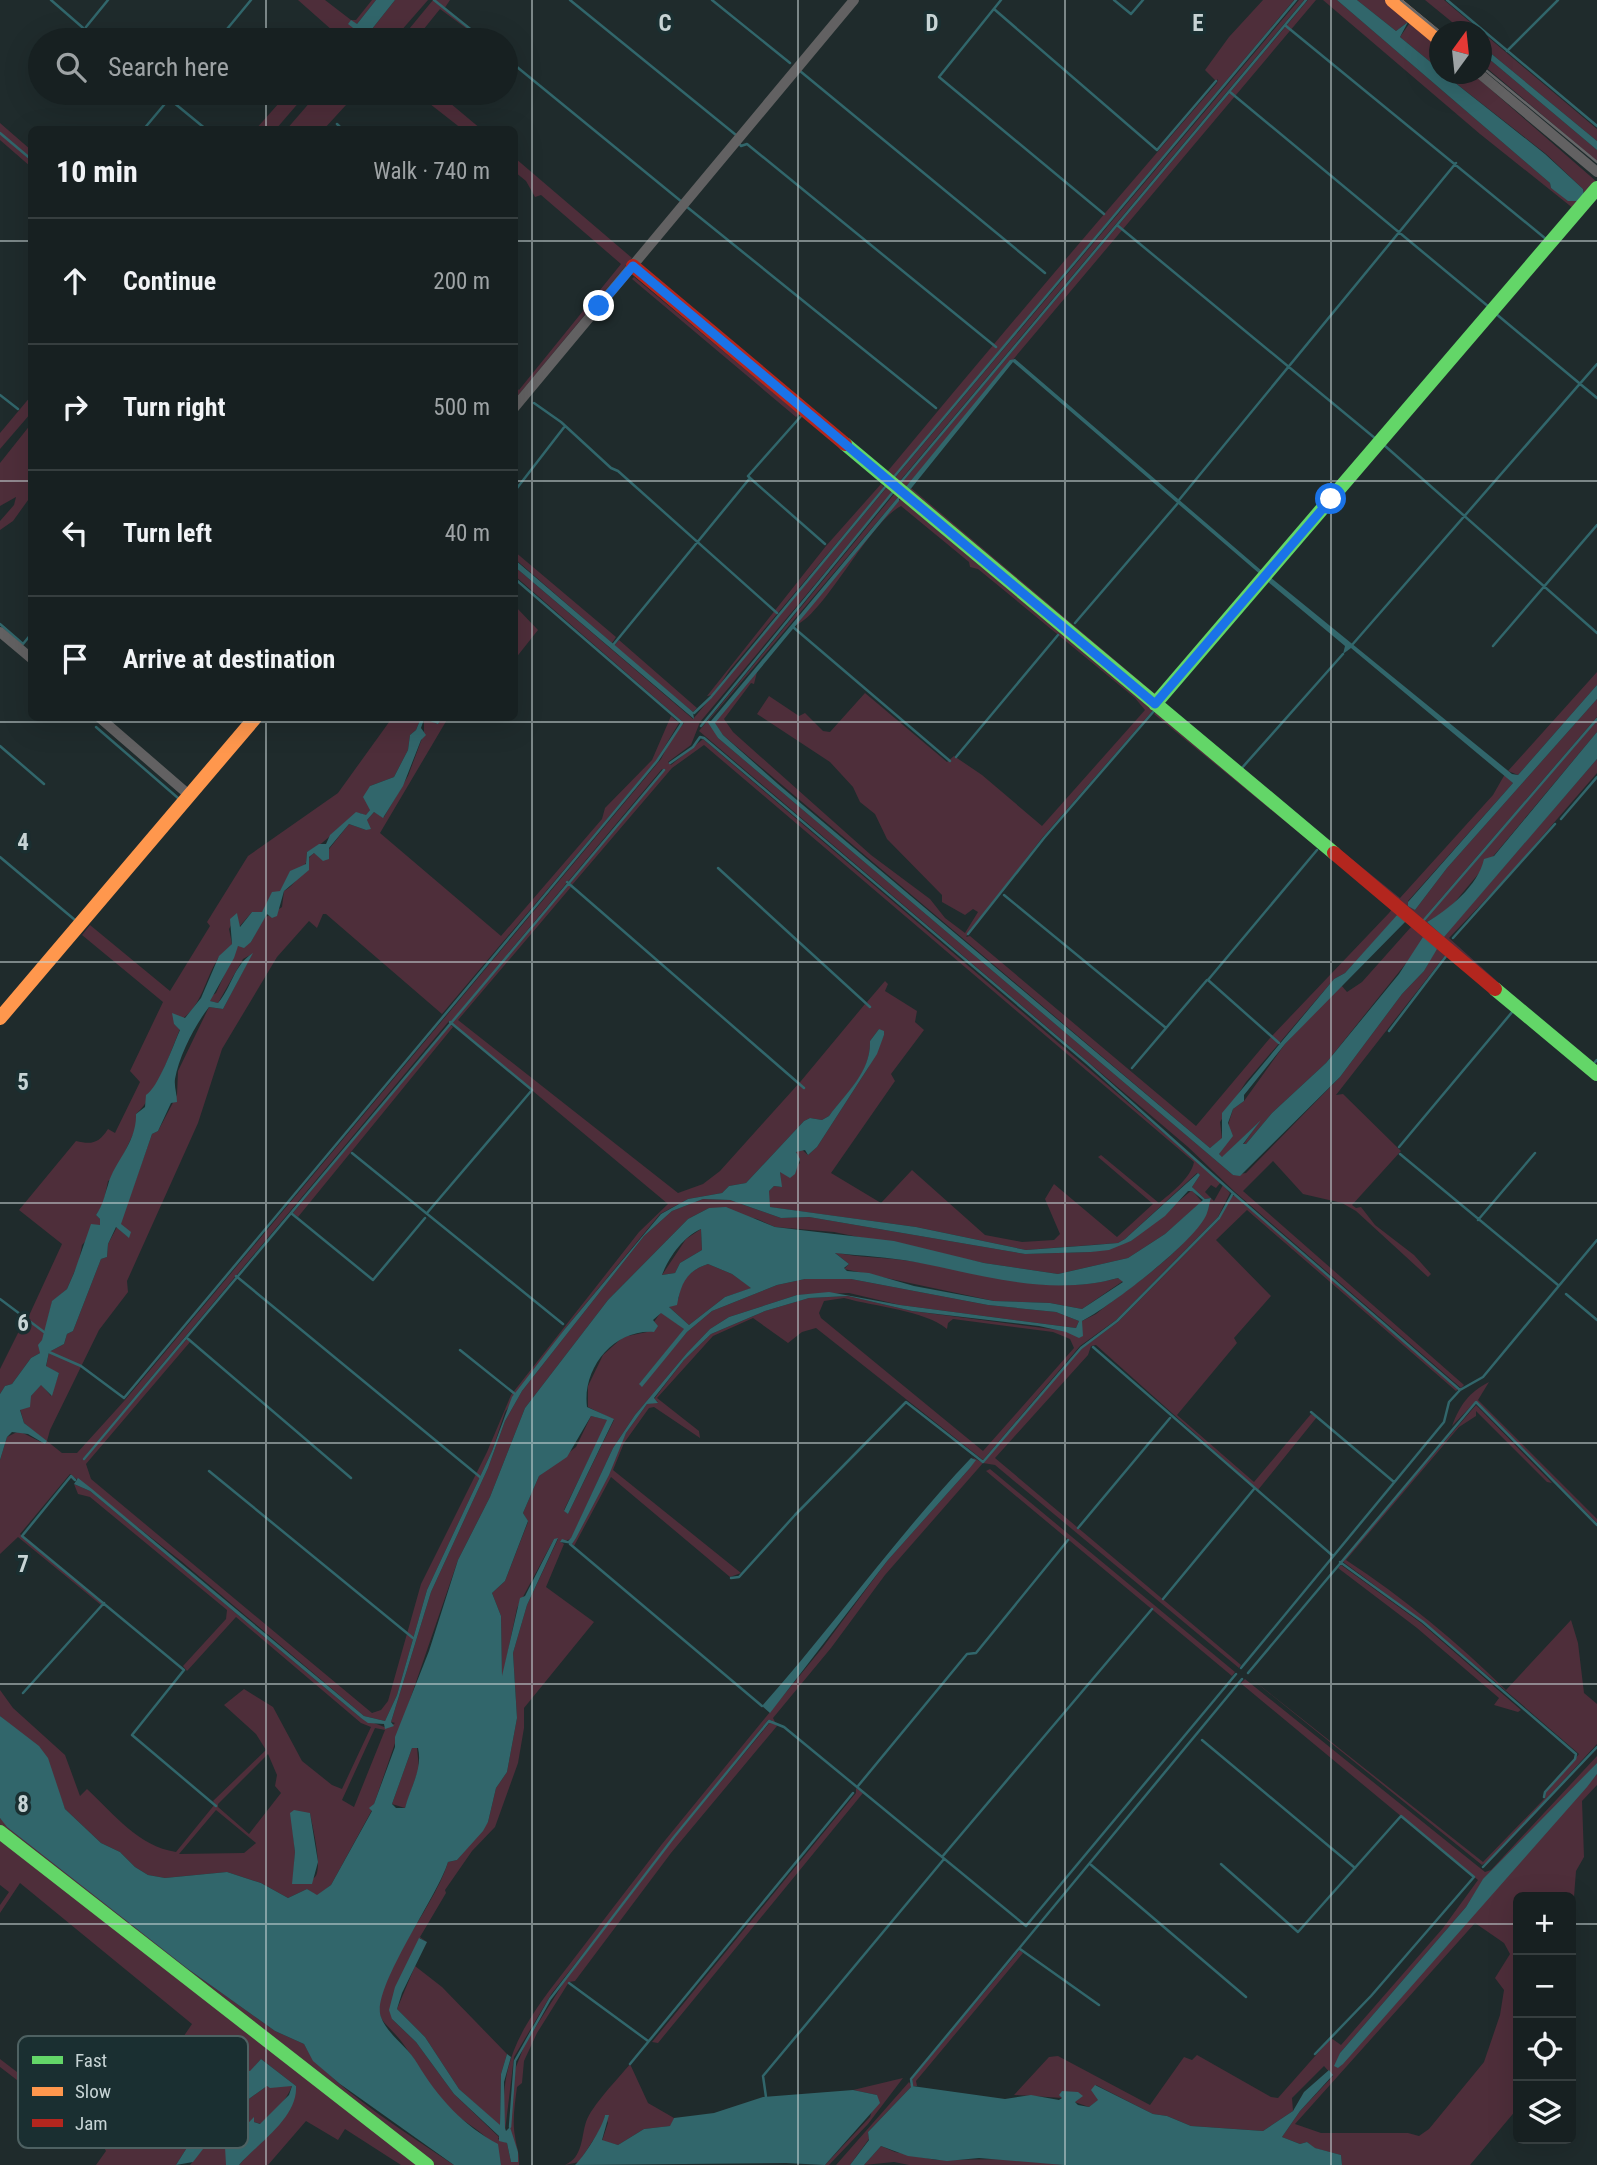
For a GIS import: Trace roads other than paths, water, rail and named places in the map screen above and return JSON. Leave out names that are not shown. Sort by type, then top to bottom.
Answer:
[{"type":"street","points":[[518,403],[854,0]]},
{"type":"street","points":[[1392,0],[1429,31]]},
{"type":"street","points":[[1492,84],[1597,172]]},
{"type":"street","points":[[1155,704],[1597,188]]},
{"type":"street","points":[[633,266],[1597,1074]]},
{"type":"street","points":[[0,632],[28,656]]},
{"type":"street","points":[[104,721],[190,794]]},
{"type":"street","points":[[0,1018],[252,721]]},
{"type":"street","points":[[0,1832],[427,2165]]},
{"type":"water","points":[[376,0],[395,0],[373,28],[353,28],[348,24],[351,20],[357,24]]},
{"type":"water","points":[[1337,0],[1357,0],[1396,31],[1408,22],[1400,37],[1429,61],[1429,79]]},
{"type":"water","points":[[1492,54],[1597,141],[1597,150],[1492,61]]},
{"type":"water","points":[[1435,84],[1457,84],[1545,154],[1583,189],[1584,196],[1580,201],[1568,201],[1551,188],[1550,183]]},
{"type":"water","points":[[1015,359],[1262,571],[1261,575],[1013,362],[909,491],[904,489],[1010,360]]},
{"type":"water","points":[[899,496],[899,501],[715,723],[723,735],[778,784],[1210,1148],[1222,1138],[1222,1113],[1334,979],[1345,973],[1398,914],[1406,921],[1285,1044],[1244,1095],[1244,1101],[1233,1109],[1228,1123],[1233,1136],[1219,1154],[1222,1157],[1261,1120],[1243,1144],[1246,1144],[1272,1113],[1326,1063],[1399,974],[1423,937],[1434,943],[1437,949],[1424,971],[1402,994],[1340,1077],[1240,1176],[1233,1175],[718,738],[707,721],[711,721]]},
{"type":"water","points":[[518,562],[693,712],[694,719],[518,570]]},
{"type":"water","points":[[1270,577],[1512,774],[1518,775],[1597,685],[1597,699],[1447,868],[1415,910],[1408,906],[1408,902],[1513,783],[1351,648],[1343,654],[1345,646],[1267,581]]},
{"type":"water","points":[[420,721],[423,721],[421,728],[426,735],[421,740],[403,786],[383,818],[374,812],[367,820],[371,829],[366,830],[349,824],[329,848],[329,859],[323,861],[314,853],[309,857],[309,870],[284,891],[277,916],[272,918],[267,914],[251,942],[244,948],[238,946],[210,1001],[218,1003],[241,964],[253,953],[223,1009],[209,1007],[184,1051],[175,1079],[177,1102],[171,1103],[158,1131],[152,1134],[121,1224],[131,1232],[129,1238],[116,1227],[108,1244],[107,1257],[101,1259],[73,1331],[67,1334],[64,1344],[49,1352],[46,1366],[59,1373],[52,1396],[41,1385],[31,1396],[30,1407],[20,1410],[24,1423],[47,1441],[45,1444],[28,1434],[12,1432],[7,1437],[0,1460],[0,1394],[5,1386],[12,1384],[31,1358],[40,1353],[38,1345],[42,1340],[52,1301],[67,1289],[91,1224],[100,1225],[100,1219],[96,1215],[111,1177],[133,1134],[136,1114],[145,1107],[146,1095],[160,1076],[180,1030],[174,1024],[172,1013],[185,1018],[201,998],[219,956],[232,944],[230,919],[237,913],[240,927],[252,912],[262,912],[272,892],[280,891],[290,871],[306,864],[307,852],[319,844],[326,844],[330,835],[356,812],[366,815],[370,810],[363,797],[370,786],[394,777],[408,750],[410,735]]},
{"type":"water","points":[[1597,732],[1597,759],[1444,937],[1427,922],[1469,887],[1484,859],[1494,856]]},
{"type":"water","points":[[879,1029],[884,1031],[877,1054],[817,1147],[808,1155],[805,1150],[796,1152],[800,1159],[795,1174],[790,1178],[780,1172],[782,1187],[774,1186],[769,1191],[770,1207],[916,1227],[1026,1250],[1094,1245],[1118,1243],[1125,1239],[1198,1173],[1200,1175],[1192,1187],[1205,1199],[1211,1198],[1207,1213],[1200,1225],[1170,1256],[1131,1288],[1082,1321],[1083,1336],[1079,1338],[1039,1326],[912,1311],[848,1296],[809,1298],[765,1311],[711,1334],[684,1360],[654,1398],[658,1403],[647,1404],[626,1433],[609,1475],[572,1544],[560,1542],[562,1539],[568,1541],[571,1538],[613,1448],[635,1415],[710,1329],[729,1317],[797,1295],[829,1292],[900,1305],[1076,1328],[1079,1321],[1056,1312],[988,1305],[851,1279],[805,1279],[777,1285],[712,1311],[687,1332],[642,1387],[639,1384],[684,1329],[661,1313],[653,1320],[658,1326],[654,1332],[626,1337],[614,1344],[595,1365],[587,1392],[587,1407],[614,1419],[568,1514],[564,1511],[607,1420],[591,1416],[567,1457],[539,1476],[523,1513],[528,1521],[505,1581],[492,1593],[501,1616],[502,1676],[520,1598],[525,1596],[554,1539],[558,1538],[527,1605],[513,1653],[517,1718],[507,1772],[496,1788],[488,1822],[483,1831],[457,1860],[448,1862],[395,1965],[380,2004],[384,2023],[443,2099],[474,2129],[498,2144],[501,2165],[454,2165],[340,2084],[313,2061],[304,2044],[275,2031],[188,1969],[7,1827],[0,1818],[0,1716],[39,1746],[48,1758],[65,1809],[101,1843],[120,1852],[148,1875],[165,1878],[227,1872],[261,1883],[288,1898],[307,1889],[317,1895],[331,1885],[372,1811],[369,1808],[374,1804],[395,1747],[395,1737],[429,1651],[458,1560],[490,1497],[525,1408],[608,1300],[688,1219],[709,1208],[726,1207],[775,1227],[894,1241],[984,1263],[1058,1274],[1128,1258],[1165,1234],[1203,1200],[1188,1191],[1165,1216],[1131,1241],[1109,1250],[1025,1254],[809,1217],[781,1218],[730,1200],[703,1199],[672,1211],[644,1236],[522,1391],[505,1421],[488,1468],[431,1592],[391,1722],[394,1726],[385,1729],[384,1724],[368,1723],[361,1718],[90,1491],[74,1484],[78,1478],[92,1489],[364,1716],[385,1721],[397,1695],[427,1590],[492,1451],[512,1397],[661,1214],[688,1199],[722,1193],[729,1186],[746,1183],[804,1121],[810,1118],[822,1120],[829,1116],[862,1072],[867,1062],[870,1041]],"holes":[[[701,1229],[702,1250],[680,1263],[675,1273],[662,1275],[677,1248]],[[835,1253],[905,1260],[991,1278],[1042,1285],[1093,1283],[1118,1278],[1123,1282],[1082,1309],[1050,1303],[994,1301],[914,1286],[869,1273],[847,1271],[844,1268],[849,1264]],[[708,1264],[732,1274],[751,1288],[725,1297],[689,1325],[669,1307],[677,1305],[686,1279]],[[412,1748],[418,1748],[419,1763],[405,1808],[396,1808],[392,1804]]]},
{"type":"water","points":[[971,1458],[976,1460],[970,1468],[888,1560],[770,1713],[762,1706],[917,1518]]},
{"type":"water","points":[[1597,1763],[1597,1774],[1587,1787],[1343,2064],[1338,2068],[1334,2066],[1340,2053],[1466,1907],[1483,1879]]},
{"type":"water","points":[[294,1810],[310,1813],[318,1862],[312,1884],[292,1884],[295,1852],[290,1813]]},
{"type":"water","points":[[419,1938],[427,1942],[397,2009],[425,2037],[459,2089],[500,2125],[501,2074],[507,2054],[511,2057],[504,2082],[505,2128],[506,2131],[510,2127],[518,2152],[518,2162],[511,2162],[507,2143],[499,2141],[499,2136],[454,2094],[416,2042],[392,2019],[389,2010],[395,1987]]},
{"type":"water","points":[[261,2059],[296,2086],[291,2109],[239,2165],[226,2165],[225,2148],[248,2148],[248,2123],[254,2117],[254,2122],[260,2124],[289,2095],[292,2086],[267,2086],[248,2100],[248,2070]]},
{"type":"water","points":[[1329,2070],[1333,2075],[1300,2111],[1282,2137],[1300,2144],[1307,2142],[1315,2148],[1341,2155],[1342,2165],[1064,2165],[979,2158],[947,2161],[908,2156],[881,2146],[864,2165],[850,2165],[869,2140],[868,2132],[912,2086],[1005,2099],[1031,2095],[1059,2100],[1062,2098],[1059,2095],[1062,2091],[1078,2092],[1083,2096],[1075,2102],[1089,2107],[1098,2100],[1091,2090],[1095,2085],[1153,2114],[1167,2116],[1191,2126],[1263,2131],[1293,2111],[1304,2092]]},
{"type":"water","points":[[853,2090],[877,2095],[880,2103],[825,2165],[575,2165],[601,2127],[605,2115],[609,2115],[602,2140],[618,2145],[644,2129],[670,2126],[674,2118],[714,2113],[763,2097]]},
{"type":"water","points":[[187,2148],[204,2148],[193,2162],[176,2165]]},
{"type":"waterway","points":[[51,0],[83,28]]},
{"type":"waterway","points":[[86,27],[108,0]]},
{"type":"waterway","points":[[228,28],[251,0]]},
{"type":"waterway","points":[[434,0],[469,28]]},
{"type":"waterway","points":[[570,0],[736,135]]},
{"type":"waterway","points":[[712,0],[790,63]]},
{"type":"waterway","points":[[1001,0],[939,77],[1104,214]]},
{"type":"waterway","points":[[1114,0],[1131,14],[1143,0]]},
{"type":"waterway","points":[[893,478],[1296,0]]},
{"type":"waterway","points":[[901,482],[1306,0]]},
{"type":"waterway","points":[[1447,0],[1597,126]]},
{"type":"waterway","points":[[1507,51],[1558,0]]},
{"type":"waterway","points":[[994,9],[1157,150],[1216,81]]},
{"type":"waterway","points":[[1286,26],[1546,239]]},
{"type":"waterway","points":[[518,68],[682,202]]},
{"type":"waterway","points":[[800,71],[1045,273]]},
{"type":"waterway","points":[[1230,92],[1489,307]]},
{"type":"waterway","points":[[146,126],[164,105]]},
{"type":"waterway","points":[[177,105],[202,126]]},
{"type":"waterway","points":[[0,133],[28,157]]},
{"type":"waterway","points":[[738,142],[741,146],[747,144],[996,347]]},
{"type":"waterway","points":[[1179,500],[1456,163]]},
{"type":"waterway","points":[[687,207],[936,408]]},
{"type":"waterway","points":[[1117,225],[1376,439]]},
{"type":"waterway","points":[[1495,313],[1597,398]]},
{"type":"waterway","points":[[1352,645],[1597,364]]},
{"type":"waterway","points":[[0,395],[18,409]]},
{"type":"waterway","points":[[534,403],[561,422],[611,468],[618,471],[777,613]]},
{"type":"waterway","points":[[613,645],[750,478],[748,476],[802,415]]},
{"type":"waterway","points":[[518,487],[565,426]]},
{"type":"waterway","points":[[1384,445],[1597,633]]},
{"type":"waterway","points":[[750,478],[825,544]]},
{"type":"waterway","points":[[694,713],[711,697],[886,486]]},
{"type":"waterway","points":[[701,726],[893,492]]},
{"type":"waterway","points":[[1075,623],[1178,503]]},
{"type":"waterway","points":[[1493,646],[1597,525]]},
{"type":"waterway","points":[[49,1352],[81,1366],[124,1398],[657,761],[682,723],[518,581]]},
{"type":"waterway","points":[[0,624],[23,644],[28,638]]},
{"type":"waterway","points":[[793,627],[950,761]]},
{"type":"waterway","points":[[956,757],[1058,635]]},
{"type":"waterway","points":[[1241,769],[1343,654]]},
{"type":"waterway","points":[[968,934],[1044,838],[1154,711]]},
{"type":"waterway","points":[[1424,920],[1597,719]]},
{"type":"waterway","points":[[96,727],[178,798]]},
{"type":"waterway","points":[[670,763],[693,747],[700,737],[704,738],[1087,1063],[1233,1193],[1219,1218],[1117,1321],[1081,1348],[983,1462],[906,1402],[795,1515],[739,1577],[731,1578]]},
{"type":"waterway","points":[[0,746],[44,784]]},
{"type":"waterway","points":[[84,1459],[664,770]]},
{"type":"waterway","points":[[1561,819],[1597,777]]},
{"type":"waterway","points":[[1453,938],[1555,824]]},
{"type":"waterway","points":[[1279,1043],[1208,980],[1317,850]]},
{"type":"waterway","points":[[0,857],[75,920]]},
{"type":"waterway","points":[[718,868],[870,1007]]},
{"type":"waterway","points":[[567,882],[804,1088]]},
{"type":"waterway","points":[[1004,895],[1166,1028]]},
{"type":"waterway","points":[[1389,1031],[1447,955]]},
{"type":"waterway","points":[[1132,1068],[1207,980]]},
{"type":"waterway","points":[[1399,1147],[1513,1011]]},
{"type":"waterway","points":[[427,1213],[532,1090],[450,1022]]},
{"type":"waterway","points":[[352,1153],[563,1324]]},
{"type":"waterway","points":[[1478,1220],[1535,1153]]},
{"type":"waterway","points":[[1400,1154],[1558,1285]]},
{"type":"waterway","points":[[1233,1193],[1460,1390],[1449,1402],[1444,1422],[1241,1668]]},
{"type":"waterway","points":[[291,1213],[373,1280],[425,1218]]},
{"type":"waterway","points":[[1460,1390],[1483,1377],[1597,1240]]},
{"type":"waterway","points":[[236,1276],[480,1477]]},
{"type":"waterway","points":[[1566,1294],[1597,1320]]},
{"type":"waterway","points":[[0,1299],[44,1332]]},
{"type":"waterway","points":[[187,1338],[351,1478]]},
{"type":"waterway","points":[[1093,1347],[1333,1556]]},
{"type":"waterway","points":[[460,1350],[515,1394]]},
{"type":"waterway","points":[[1248,1673],[1476,1402],[1597,1525]]},
{"type":"waterway","points":[[1311,1412],[1394,1482]]},
{"type":"waterway","points":[[1078,1528],[1170,1418]]},
{"type":"waterway","points":[[209,1471],[413,1638]]},
{"type":"waterway","points":[[75,1480],[71,1476],[22,1536],[184,1670],[132,1735],[216,1806]]},
{"type":"waterway","points":[[1163,1599],[1254,1489]]},
{"type":"waterway","points":[[858,1786],[967,1654],[976,1653],[1068,1540]]},
{"type":"waterway","points":[[570,1544],[762,1706]]},
{"type":"waterway","points":[[1340,1562],[1423,1622],[1576,1754],[1575,1759],[1545,1792],[1544,1797]]},
{"type":"waterway","points":[[23,1693],[104,1603]]},
{"type":"waterway","points":[[942,1857],[1152,1609]]},
{"type":"waterway","points":[[510,2127],[515,2061],[550,1999],[674,1837],[769,1721],[784,1727],[1026,1926],[1236,1674]]},
{"type":"waterway","points":[[912,2086],[911,2079],[1242,1679]]},
{"type":"waterway","points":[[1202,1740],[1355,1868]]},
{"type":"waterway","points":[[1483,1867],[1597,1747]]},
{"type":"waterway","points":[[630,2064],[853,1793]]},
{"type":"waterway","points":[[1221,1864],[1298,1932],[1401,1816],[1474,1877],[1371,1996],[1315,2054]]},
{"type":"waterway","points":[[766,2097],[763,2076],[944,1859]]},
{"type":"waterway","points":[[1090,1864],[1246,1997]]},
{"type":"waterway","points":[[1020,1949],[1099,2005]]},
{"type":"waterway","points":[[569,1983],[648,2041]]},
{"type":"railway","points":[[1401,0],[1429,23]]},
{"type":"railway","points":[[1492,75],[1597,162]]}]
